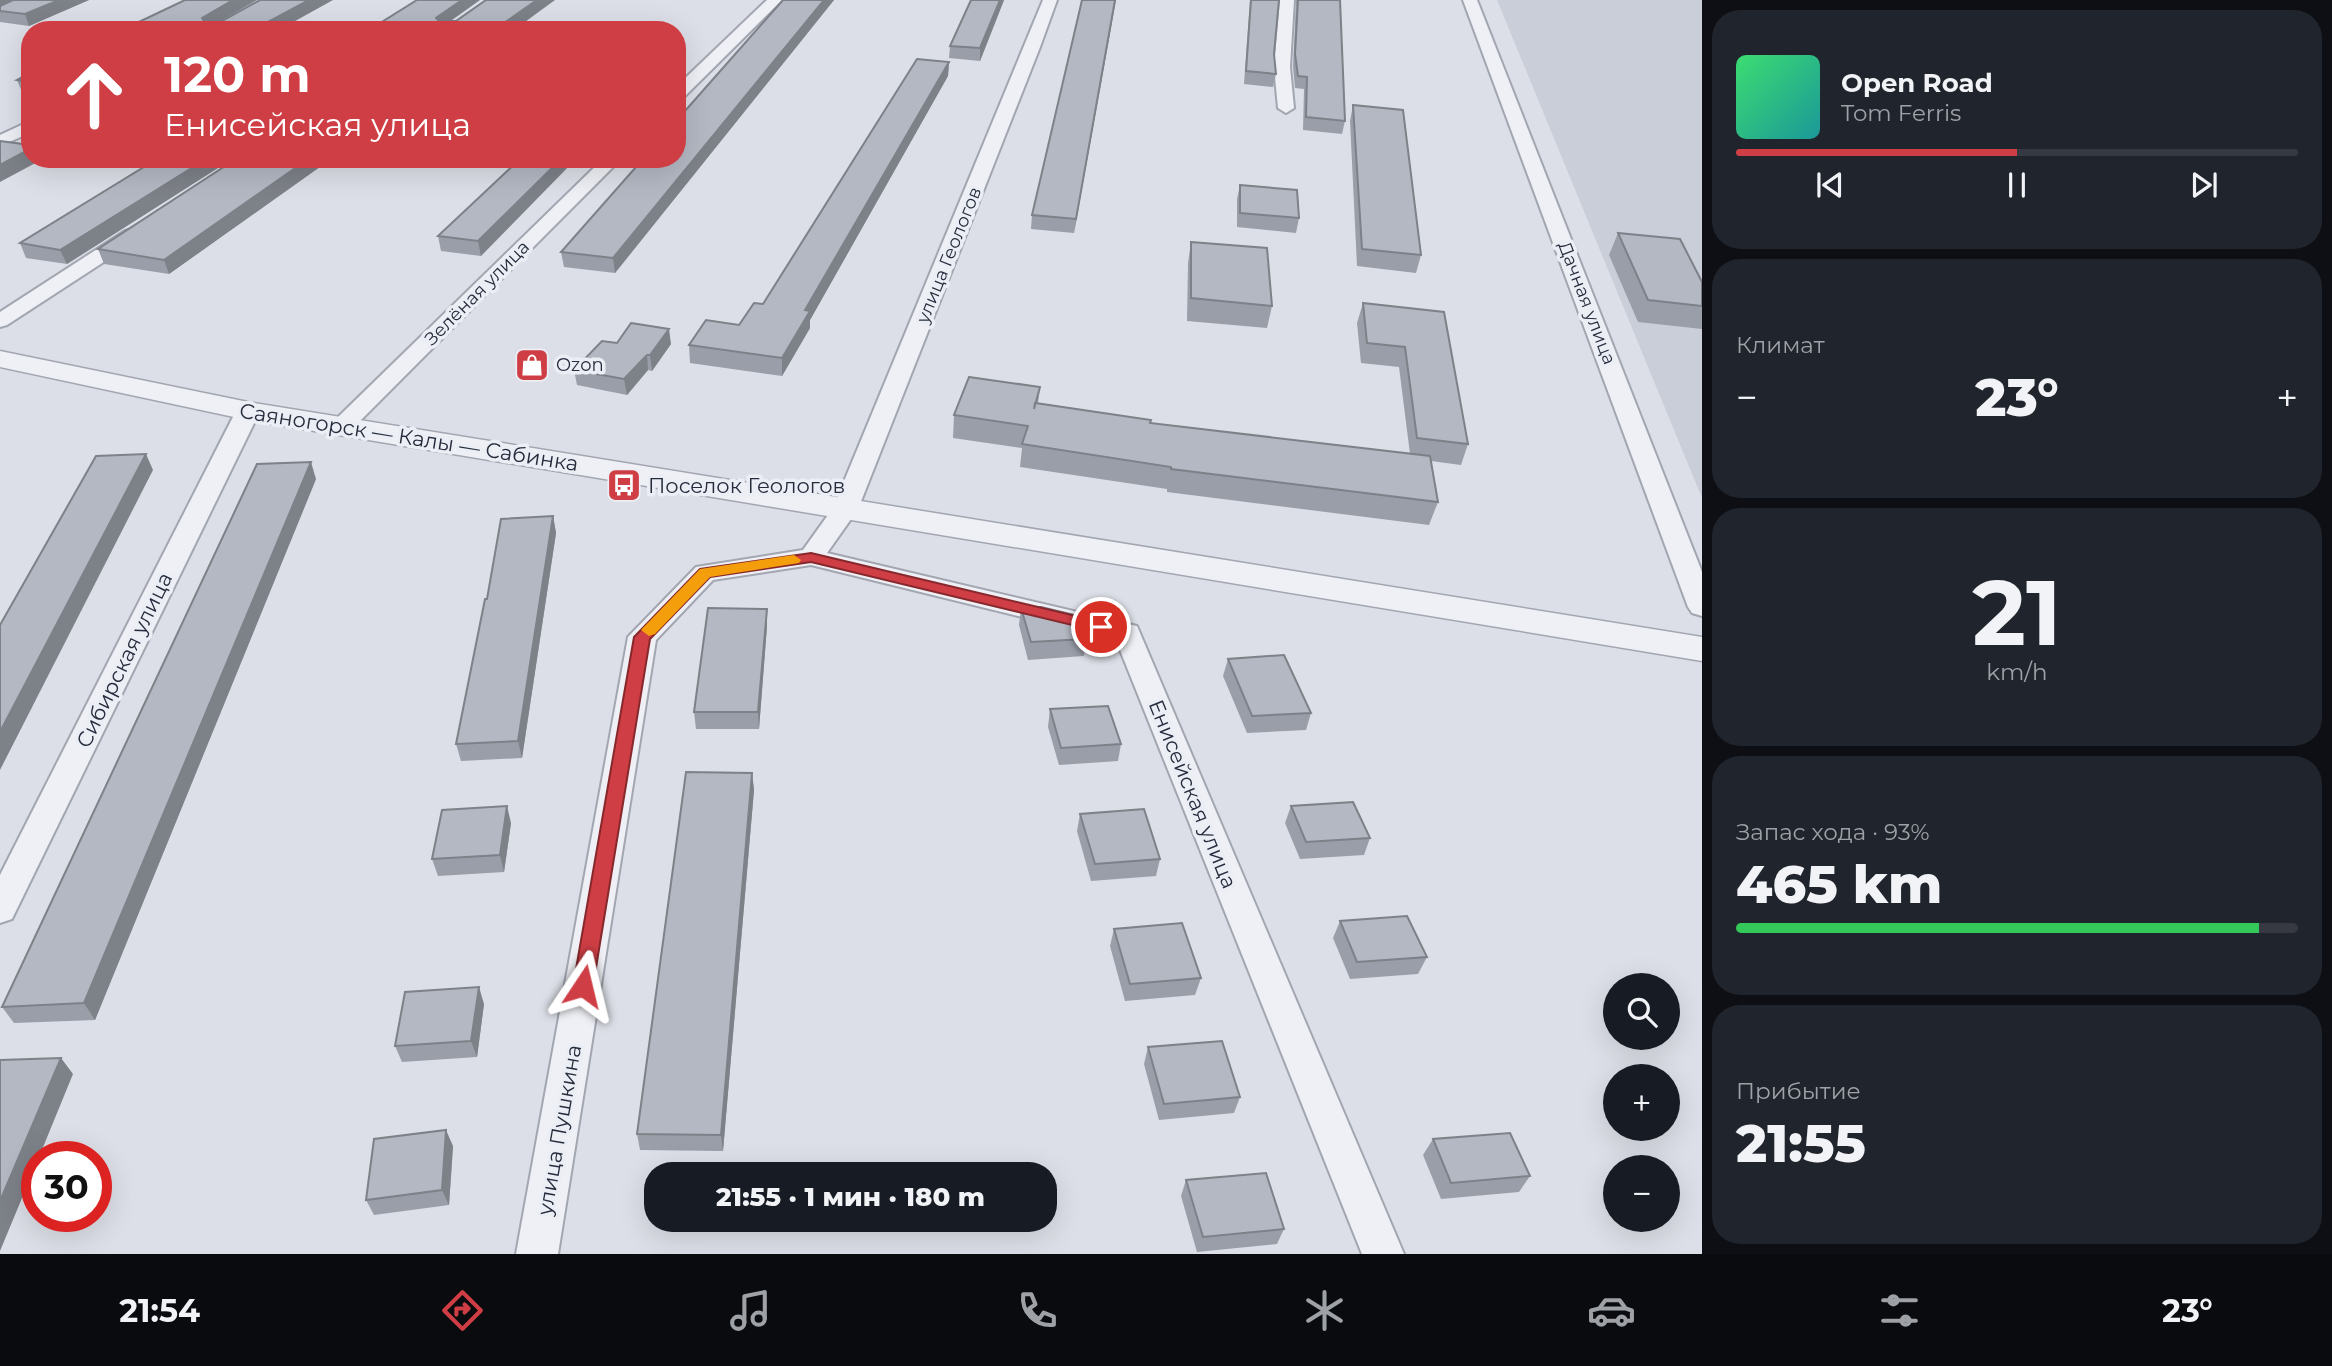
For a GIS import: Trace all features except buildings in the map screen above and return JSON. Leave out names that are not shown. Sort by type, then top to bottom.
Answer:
[{"type":"street","points":[[686,87],[775,0]]},
{"type":"street","name":"улица Геологов","points":[[832,506],[1023,73],[1050,0]]},
{"type":"street","points":[[1286,107],[1282,67],[1287,0]]},
{"type":"street","name":"Дачная улица","points":[[1470,0],[1702,607]]},
{"type":"street","points":[[0,141],[21,130]]},
{"type":"street","name":"Зелёная улица","points":[[342,426],[604,168]]},
{"type":"street","points":[[0,321],[147,226]]},
{"type":"street","name":"Саяногорск — Калы — Сабинка","points":[[0,359],[248,411],[1702,649]]},
{"type":"street","name":"Сибирская улица","points":[[0,909],[248,411]]},
{"type":"street","points":[[811,558],[832,506]]},
{"type":"street","name":"улица Пушкина","points":[[537,1254],[642,637],[705,573],[811,558]]},
{"type":"street","name":"Енисейская улица","points":[[811,558],[1127,633],[1383,1254]]},
{"type":"shaded area","points":[[1497,0],[1702,0],[1702,498]]},
{"type":"slow traffic","points":[[649,630],[705,573],[794,560]]},
{"type":"place","name":"Ozon","points":[[532,365]]},
{"type":"place","name":"Поселок Геологов","points":[[624,485]]},
{"type":"route","points":[[583,986],[642,637],[705,573],[811,558],[1101,627]]}]
